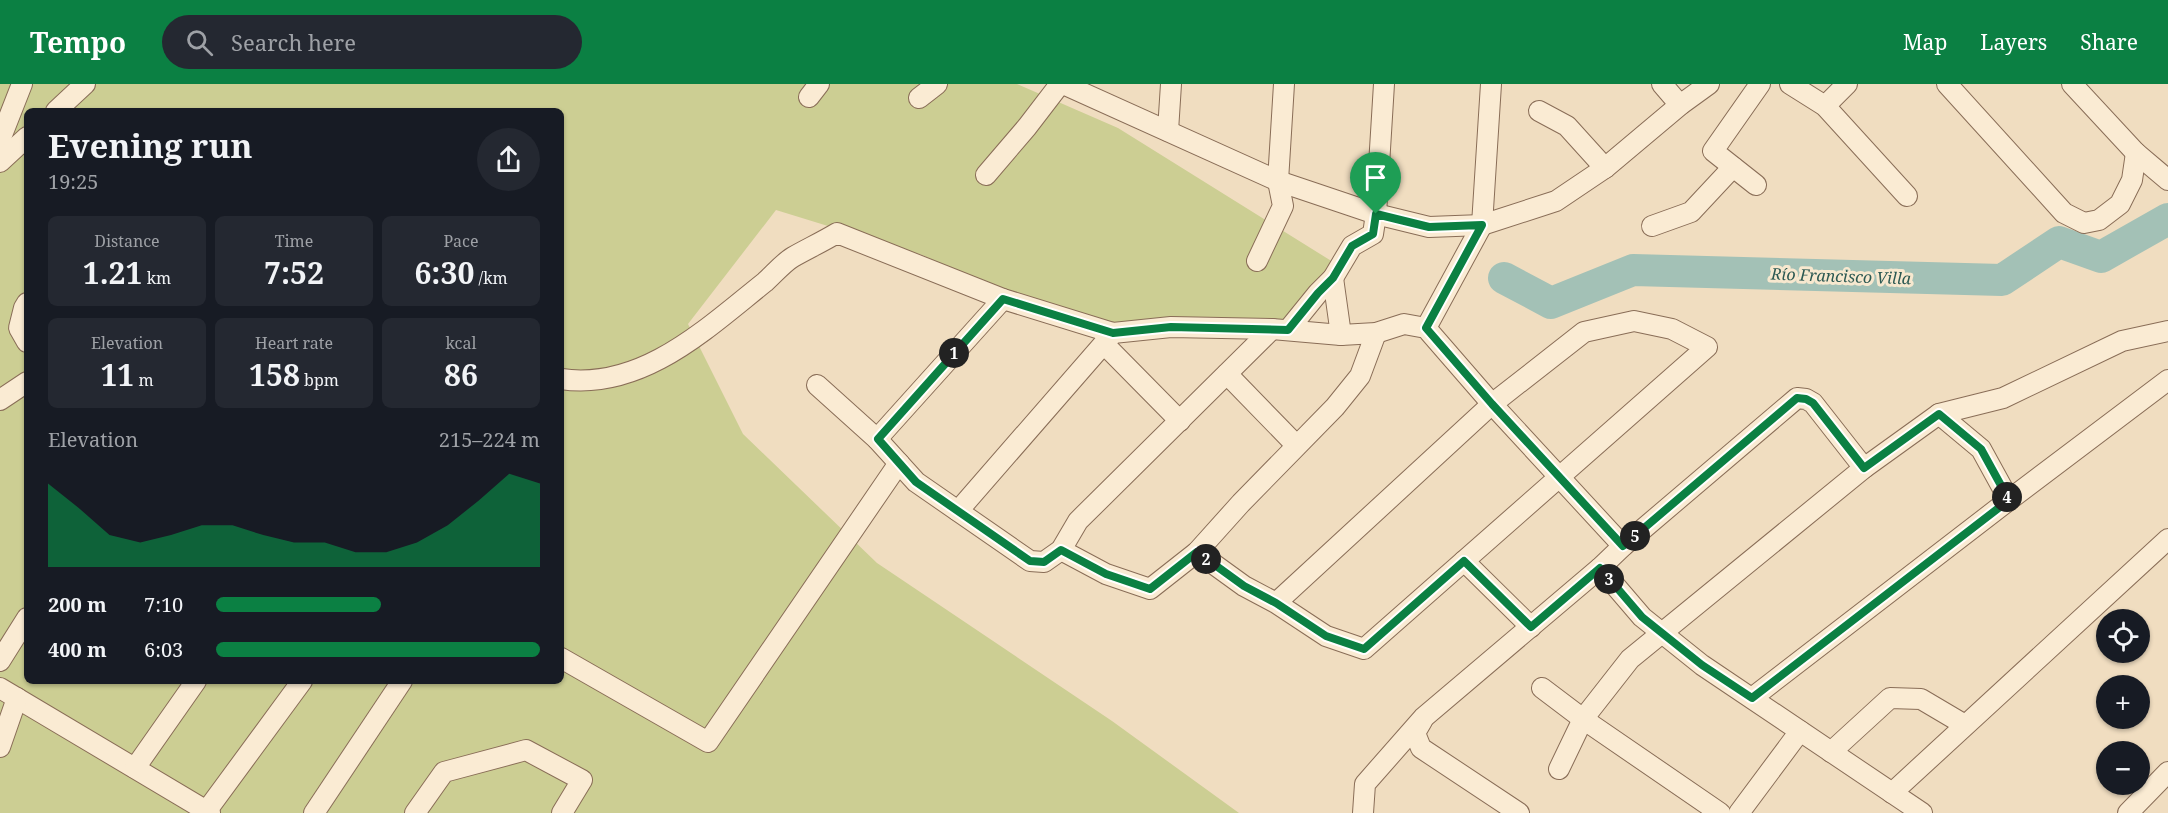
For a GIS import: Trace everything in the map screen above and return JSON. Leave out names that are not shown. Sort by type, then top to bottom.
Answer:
[{"type":"street","points":[[0,140],[22,84]]},
{"type":"street","points":[[59,108],[85,84]]},
{"type":"street","points":[[919,98],[937,84]]},
{"type":"street","points":[[1168,131],[1171,84]]},
{"type":"street","points":[[1257,261],[1283,206],[1278,181],[1284,84]]},
{"type":"street","points":[[817,385],[878,439],[916,482],[1030,561],[1044,562],[1061,550],[1078,521],[1227,374],[1280,330],[1333,278],[1352,246],[1373,234],[1384,84]]},
{"type":"street","points":[[1426,328],[1482,225],[1491,84]]},
{"type":"street","points":[[1662,84],[1680,105]]},
{"type":"street","points":[[986,175],[1067,85],[1278,181],[1376,214],[1429,227],[1482,225],[1556,201],[1605,168],[1680,105],[1709,84]]},
{"type":"street","points":[[1756,185],[1713,151],[1760,84]]},
{"type":"street","points":[[1790,84],[1825,106],[1907,196]]},
{"type":"street","points":[[1825,106],[1847,84]]},
{"type":"street","points":[[2072,84],[2136,153],[2168,180]]},
{"type":"street","points":[[1952,86],[2064,213],[2084,222],[2099,220],[2120,204],[2132,180],[2136,153]]},
{"type":"street","points":[[1539,111],[1567,126],[1605,168]]},
{"type":"street","points":[[0,162],[24,140]]},
{"type":"street","points":[[1652,226],[1691,212],[1733,167]]},
{"type":"street","points":[[564,380],[572,381],[621,376],[677,351],[792,258],[837,233],[1108,338],[1180,421]]},
{"type":"street","points":[[1333,278],[1341,334]]},
{"type":"street","points":[[878,439],[1003,299]]},
{"type":"street","points":[[24,308],[20,328],[24,336]]},
{"type":"street","points":[[1197,552],[1244,586],[1276,603],[1326,636],[1364,649],[1707,347],[1672,329],[1634,321],[1584,332],[1492,404],[1276,603]]},
{"type":"street","points":[[958,511],[1108,338],[1171,327],[1341,334],[1376,333],[1404,324],[1426,328],[1492,404],[1623,546]]},
{"type":"street","points":[[1559,769],[1583,719],[1630,659],[1864,468],[1939,414],[2003,398],[2122,341],[2168,331]]},
{"type":"street","points":[[1061,550],[1106,574],[1150,589],[1197,552],[1335,406],[1360,376],[1376,333]]},
{"type":"street","points":[[1227,374],[1296,445]]},
{"type":"street","points":[[1752,698],[2168,380]]},
{"type":"street","points":[[0,400],[24,384]]},
{"type":"street","points":[[1363,813],[1365,784],[1423,718],[1797,398],[1813,403],[1864,468]]},
{"type":"street","points":[[1939,414],[1981,449],[2009,500]]},
{"type":"street","points":[[564,660],[708,742],[899,463]]},
{"type":"street","points":[[1892,793],[2168,539]]},
{"type":"street","points":[[1464,561],[1531,627]]},
{"type":"street","points":[[1600,568],[1642,617],[1702,665],[1922,813]]},
{"type":"street","points":[[0,661],[24,623]]},
{"type":"street","points":[[135,768],[194,684]]},
{"type":"street","points":[[0,688],[207,812],[300,684]]},
{"type":"street","points":[[314,813],[400,684]]},
{"type":"street","points":[[1542,688],[1583,719],[1720,813]]},
{"type":"street","points":[[0,747],[17,698]]},
{"type":"street","points":[[1831,752],[1890,698],[1922,699],[1965,725]]},
{"type":"street","points":[[1423,718],[1415,734],[1421,748],[1519,813]]},
{"type":"street","points":[[1740,813],[1800,731]]},
{"type":"street","points":[[415,813],[444,772],[526,750],[582,780],[562,813]]},
{"type":"street","points":[[2128,813],[2168,772]]},
{"type":"green space","points":[[0,84],[1017,84],[1118,128],[1333,262],[1274,338],[1108,331],[1011,295],[922,255],[776,210],[688,324],[743,434],[877,563],[1112,721],[1239,813],[0,813]]},
{"type":"waterway","name":"Río Francisco Villa","points":[[1504,278],[1551,303],[1633,270],[2002,280],[2059,242],[2101,257],[2168,219]]},
{"type":"route","points":[[1376,214],[1429,227],[1482,225],[1426,328],[1492,404],[1623,546],[1797,398],[1813,403],[1864,468],[1939,414],[1981,449],[2009,500],[1752,698],[1702,665],[1642,617],[1600,568],[1531,627],[1464,561],[1364,649],[1326,636],[1276,603],[1244,586],[1197,552],[1150,589],[1106,574],[1061,550],[1044,562],[1030,561],[916,482],[878,439],[1003,299],[1113,333],[1171,327],[1288,330],[1333,278],[1352,246],[1373,234],[1376,214]]}]
